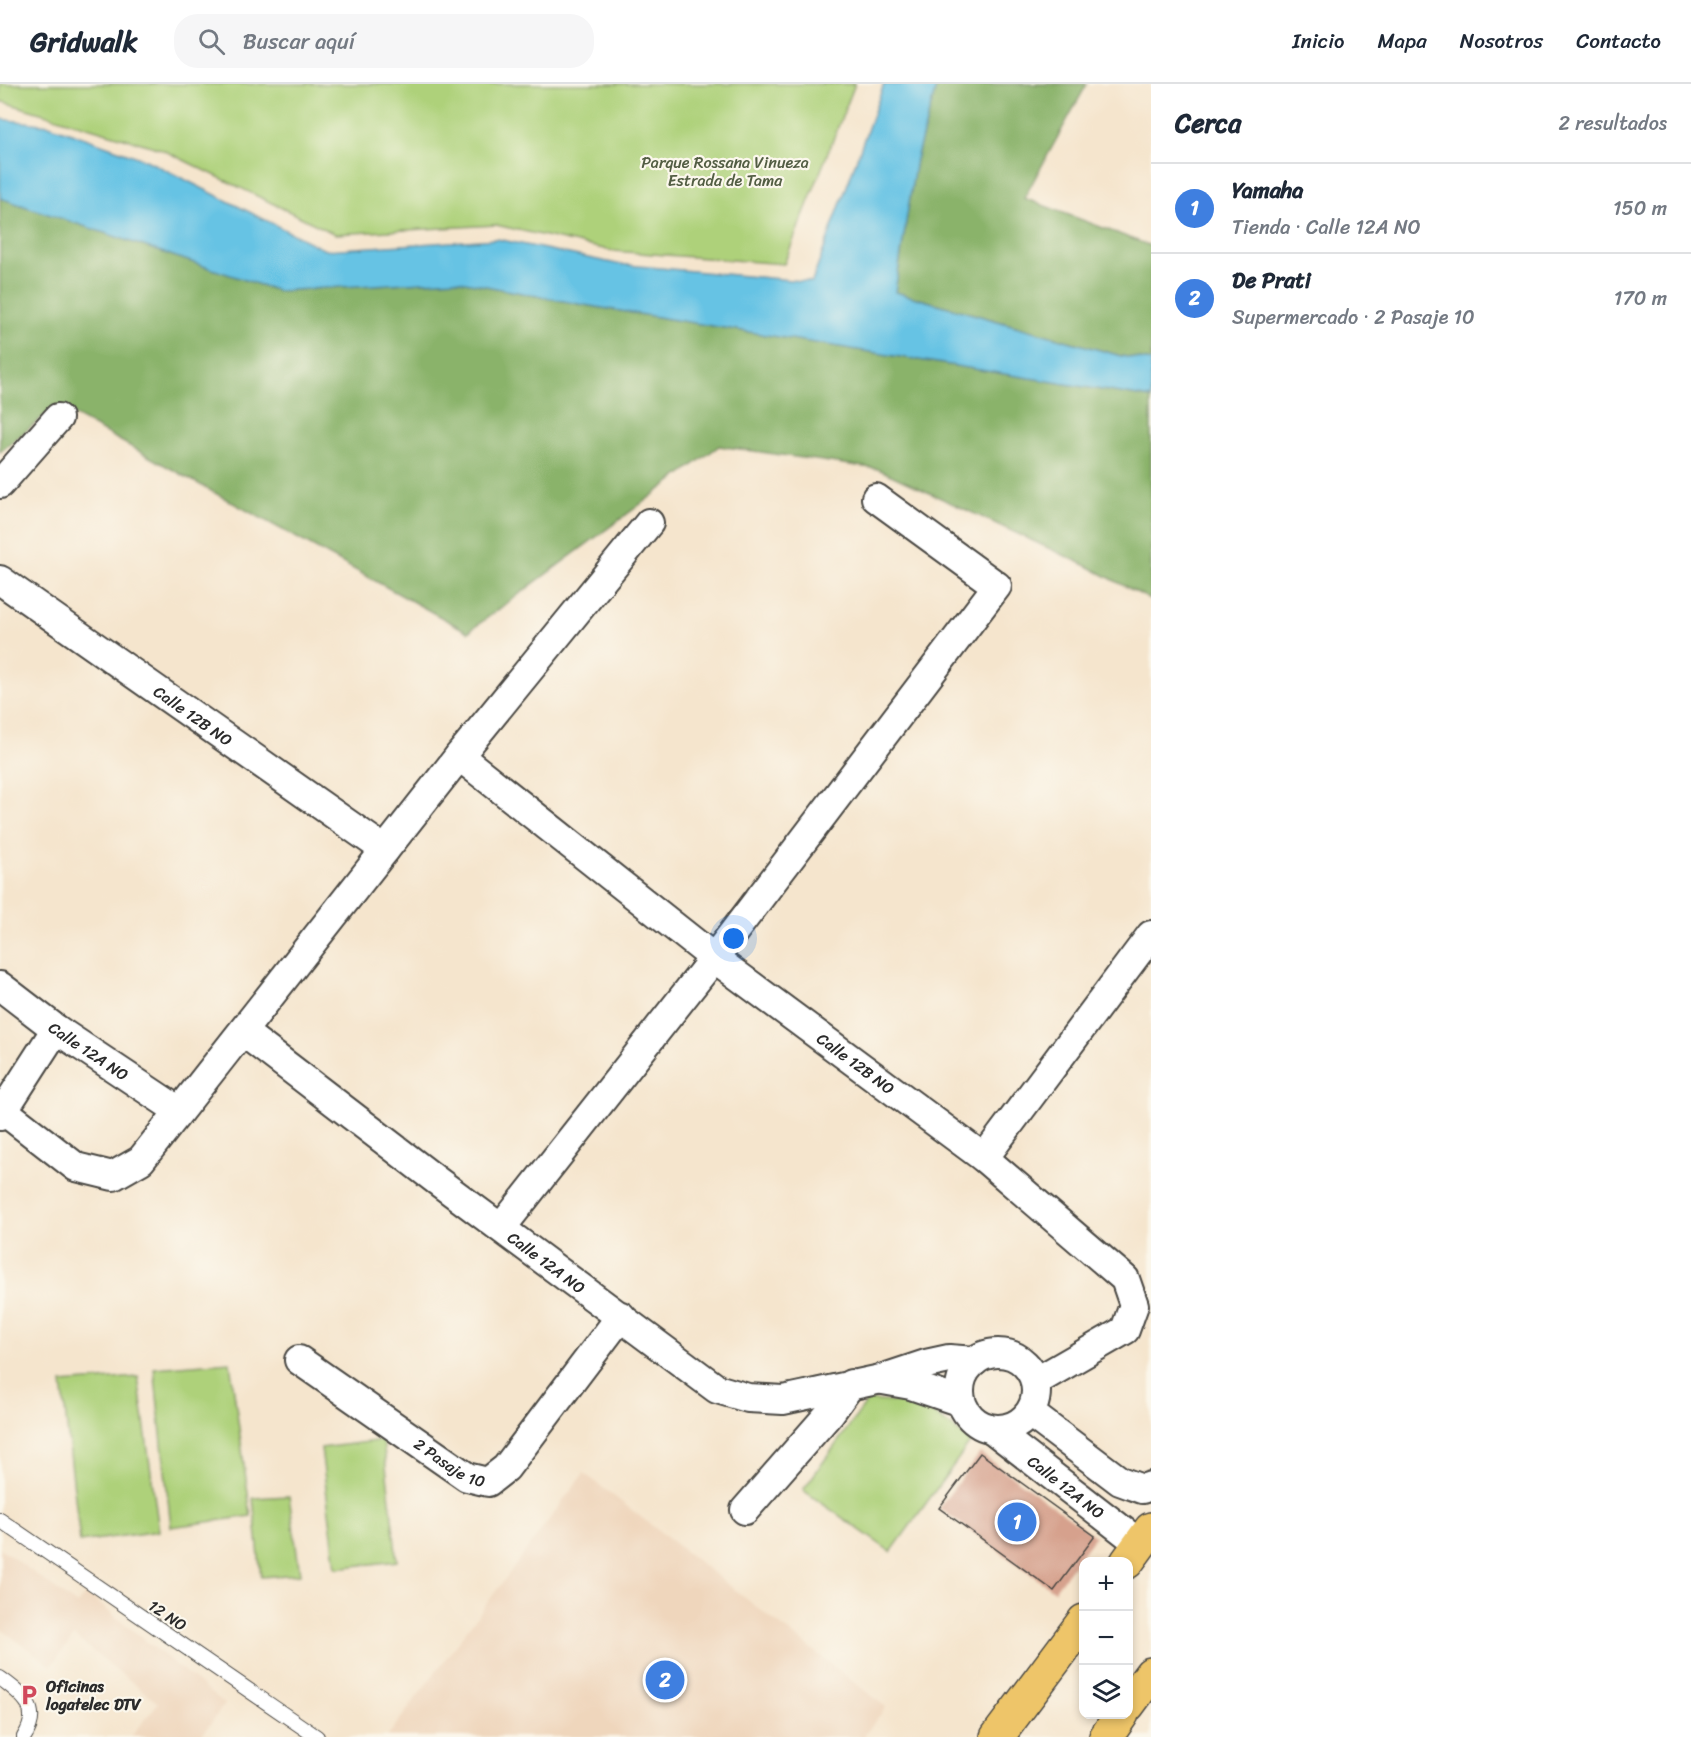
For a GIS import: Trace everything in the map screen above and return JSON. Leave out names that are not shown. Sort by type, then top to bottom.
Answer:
[{"type":"main road","points":[[997,1737],[1079,1626]]},
{"type":"main road","points":[[1133,1698],[1151,1674]]},
{"type":"main road","points":[[1106,1737],[1119,1719]]},
{"type":"street","points":[[0,484],[58,418]]},
{"type":"street","points":[[501,1228],[714,958],[997,586],[876,498]]},
{"type":"street","points":[[56,1029],[2,1114],[76,1167],[113,1176],[141,1160],[459,756],[649,523]]},
{"type":"street","name":"Calle 12B NO","points":[[0,580],[385,850]]},
{"type":"street","name":"Calle 12B NO","points":[[459,756],[714,958],[984,1158],[1125,1279],[1134,1305],[1125,1330],[1035,1382]]},
{"type":"street","points":[[984,1158],[1151,935]]},
{"type":"street","name":"Calle 12A NO","points":[[0,986],[56,1029],[179,1111]]},
{"type":"street","name":"Calle 12A NO","points":[[243,1032],[717,1389],[748,1398],[783,1400],[881,1379],[949,1359],[975,1361]]},
{"type":"street","name":"2 Pasaje 10","points":[[299,1360],[467,1477],[488,1482],[506,1468],[621,1316]]},
{"type":"street","points":[[993,1353],[1013,1356],[1030,1371],[1035,1382],[1036,1393],[1030,1413],[1014,1426],[1003,1429],[992,1429],[973,1420],[961,1402],[960,1384],[963,1375],[975,1361],[993,1353]]},
{"type":"street","name":"Calle 12A NO","points":[[881,1379],[911,1385],[961,1402]]},
{"type":"street","points":[[746,1510],[830,1413],[851,1384]]},
{"type":"street","points":[[1030,1413],[1120,1481],[1142,1489],[1151,1486]]},
{"type":"street","name":"Calle 12A NO","points":[[992,1429],[1140,1545]]},
{"type":"lane","name":"12 NO","points":[[0,1520],[317,1737]]},
{"type":"lane","points":[[0,1678],[25,1697],[32,1714],[24,1737]]},
{"type":"shaded area","points":[[584,1473],[886,1707],[863,1737],[387,1737]]},
{"type":"shaded area","points":[[0,1548],[77,1605],[86,1593],[225,1704],[200,1737],[131,1737],[158,1703],[74,1636],[51,1666],[0,1628]]},
{"type":"green space","name":"Parque Rossana Vinueza Estrada de Tama","points":[[0,84],[855,84],[784,264],[613,251],[496,225],[335,234],[161,149],[0,101]]},
{"type":"green space","points":[[937,84],[1087,84],[1024,198],[1151,246],[1151,361],[1121,356],[895,292],[916,159]]},
{"type":"green space","points":[[0,198],[278,291],[455,280],[584,305],[1151,398],[1151,600],[1087,566],[878,469],[719,446],[468,632],[57,406],[0,452]]},
{"type":"green space","points":[[230,1362],[251,1516],[171,1527],[154,1368]]},
{"type":"green space","points":[[138,1377],[159,1531],[80,1542],[62,1383]]},
{"type":"green space","points":[[868,1400],[920,1404],[971,1441],[891,1552],[803,1490]]},
{"type":"green space","points":[[383,1440],[397,1561],[336,1568],[321,1448]]},
{"type":"green space","points":[[289,1496],[300,1574],[261,1577],[253,1498]]},
{"type":"water","points":[[884,84],[937,84],[916,159],[895,292],[1121,356],[1151,361],[1151,398],[584,305],[455,280],[278,291],[0,198],[0,119],[49,125],[146,160],[325,250],[497,239],[617,264],[812,282]]},
{"type":"building","points":[[980,1453],[1095,1536],[1054,1591],[939,1508]]},
{"type":"place","name":"Yamaha","points":[[1017,1522]]},
{"type":"place","name":"De Prati","points":[[665,1680]]},
{"type":"place","name":"Oficinas logatelec DTV","points":[[29,1695]]}]
